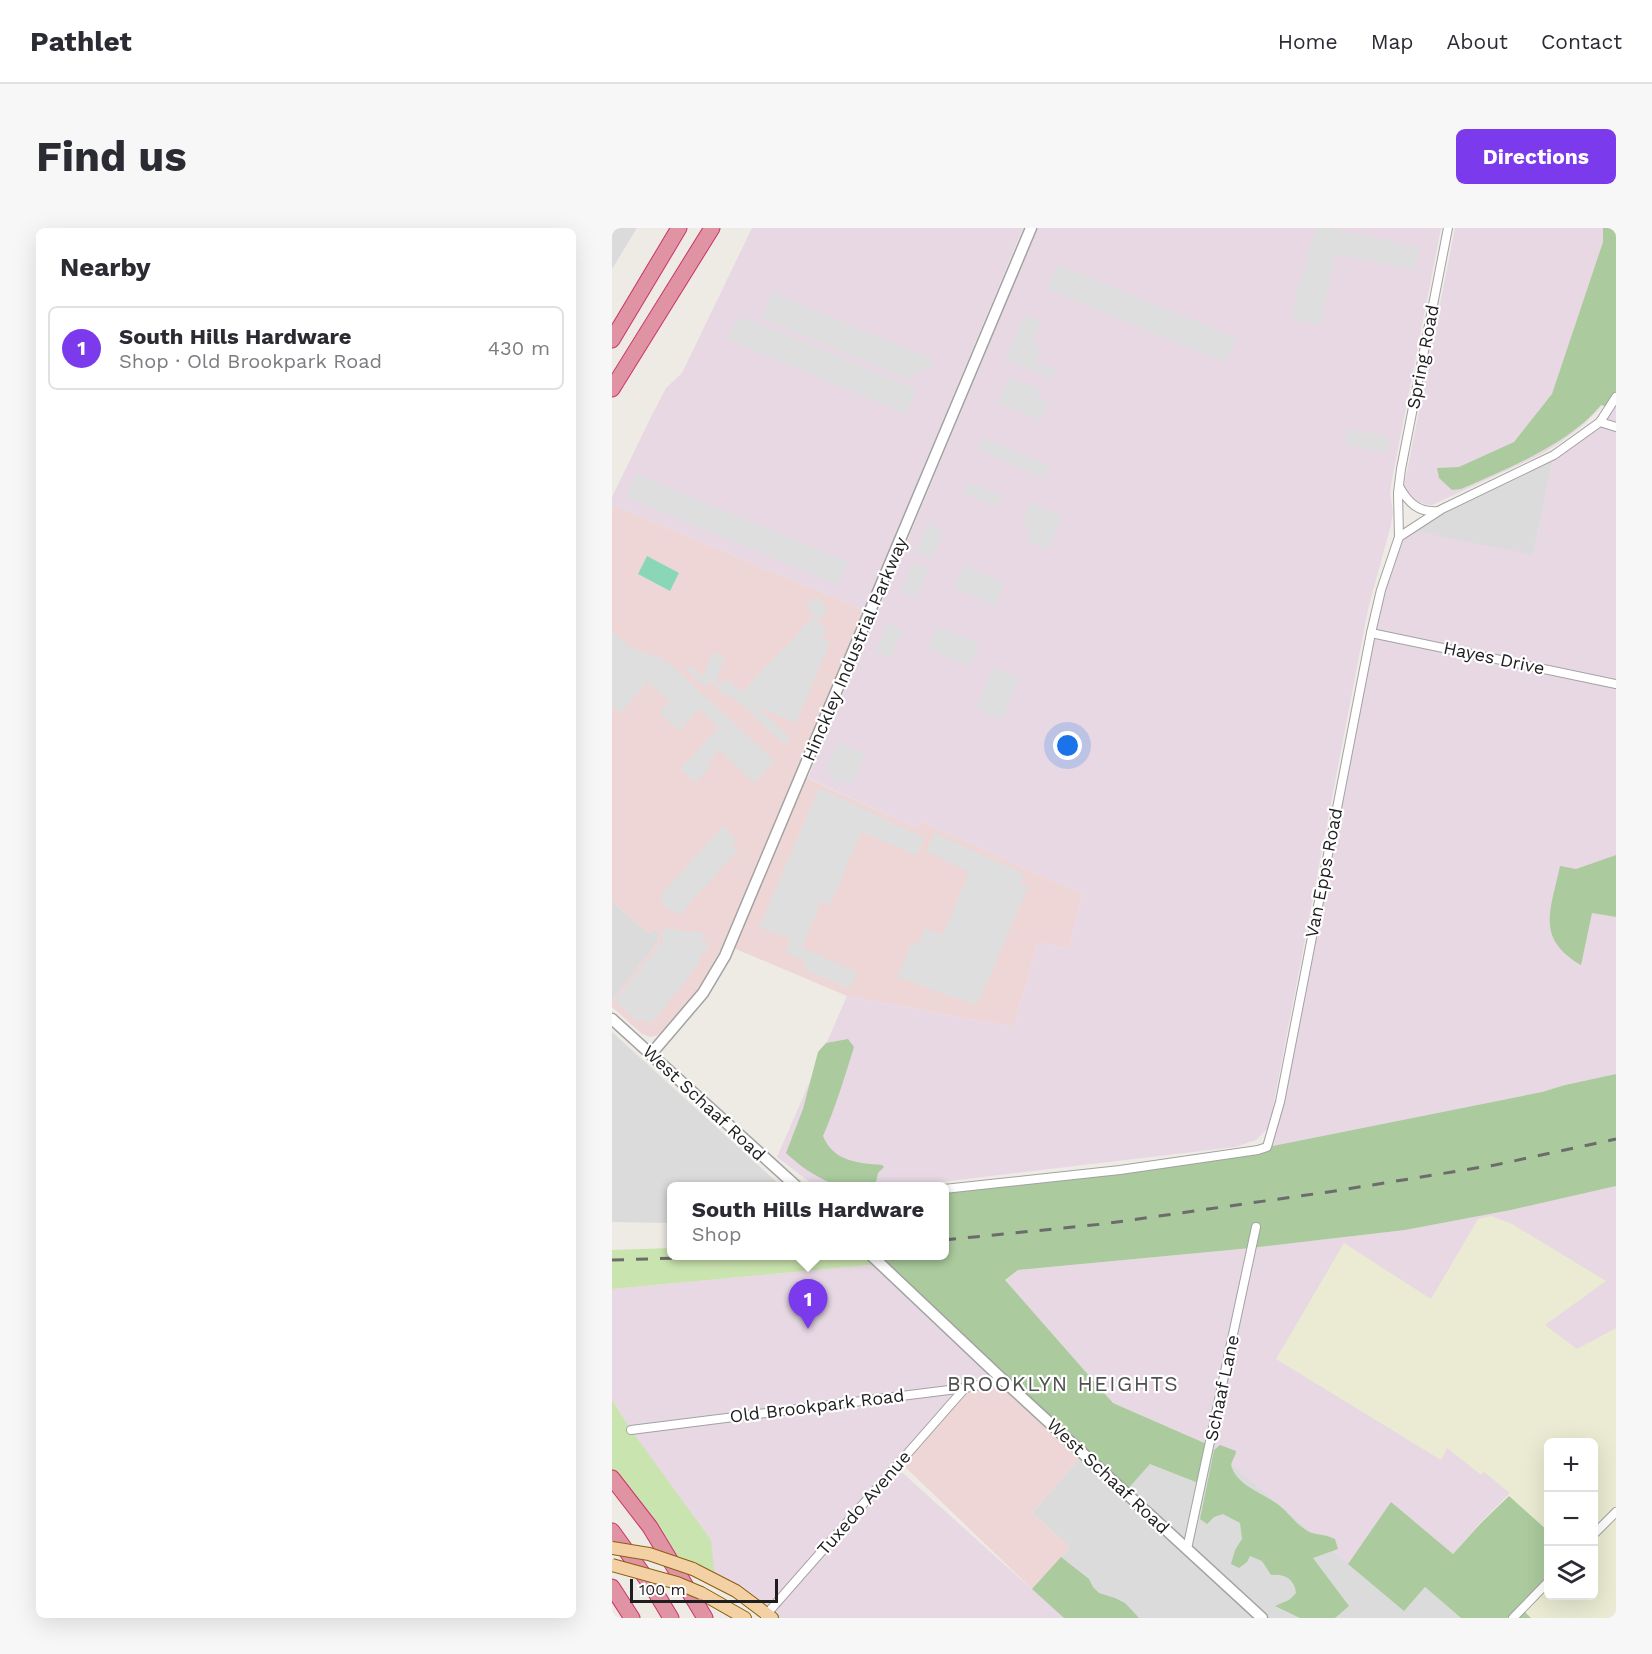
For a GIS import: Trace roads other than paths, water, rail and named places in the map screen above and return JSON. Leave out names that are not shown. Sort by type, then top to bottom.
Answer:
[{"type":"highway","points":[[615,335],[679,228]]},
{"type":"highway","points":[[612,389],[712,228]]},
{"type":"highway","points":[[612,1478],[650,1527],[705,1618]]},
{"type":"highway","points":[[612,1531],[671,1618]]},
{"type":"highway","points":[[612,1587],[632,1618]]},
{"type":"main road","points":[[612,1548],[657,1557],[693,1569],[735,1591],[768,1616]]},
{"type":"main road","points":[[612,1565],[677,1583],[701,1593],[745,1618]]},
{"type":"street","name":"Hinckley Industrial Parkway","points":[[651,1054],[703,993],[725,956],[1031,228]]},
{"type":"street","name":"Spring Road","points":[[1399,537],[1399,486],[1448,228]]},
{"type":"street","points":[[1399,537],[1440,511],[1554,456],[1600,422],[1616,397]]},
{"type":"street","points":[[1600,422],[1616,427]]},
{"type":"street","points":[[1399,486],[1413,506],[1427,511],[1440,511]]},
{"type":"street","name":"Van Epps Road","points":[[949,1190],[1120,1170],[1267,1147],[1280,1102],[1371,633],[1381,590],[1399,537]]},
{"type":"street","name":"Hayes Drive","points":[[1371,633],[1616,684]]},
{"type":"street","name":"West Schaaf Road","points":[[612,1019],[792,1182]]},
{"type":"street","name":"Schaaf Lane","points":[[1187,1549],[1256,1227]]},
{"type":"street","name":"West Schaaf Road","points":[[876,1260],[1003,1380],[1262,1618]]},
{"type":"street","name":"Old Brookpark Road","points":[[631,1430],[965,1388],[1003,1380]]},
{"type":"street","name":"Tuxedo Avenue","points":[[768,1616],[965,1388]]},
{"type":"street","points":[[1598,1530],[1616,1512]]},
{"type":"street","points":[[1513,1618],[1544,1586]]},
{"type":"railway","points":[[949,1239],[1103,1224],[1335,1191],[1495,1165],[1616,1139]]},
{"type":"railway","points":[[612,1260],[667,1258]]},
{"type":"place","name":"South Hills Hardware","points":[[808,1329]]},
{"type":"district","name":"BROOKLYN HEIGHTS","points":[[1063,1384]]}]
